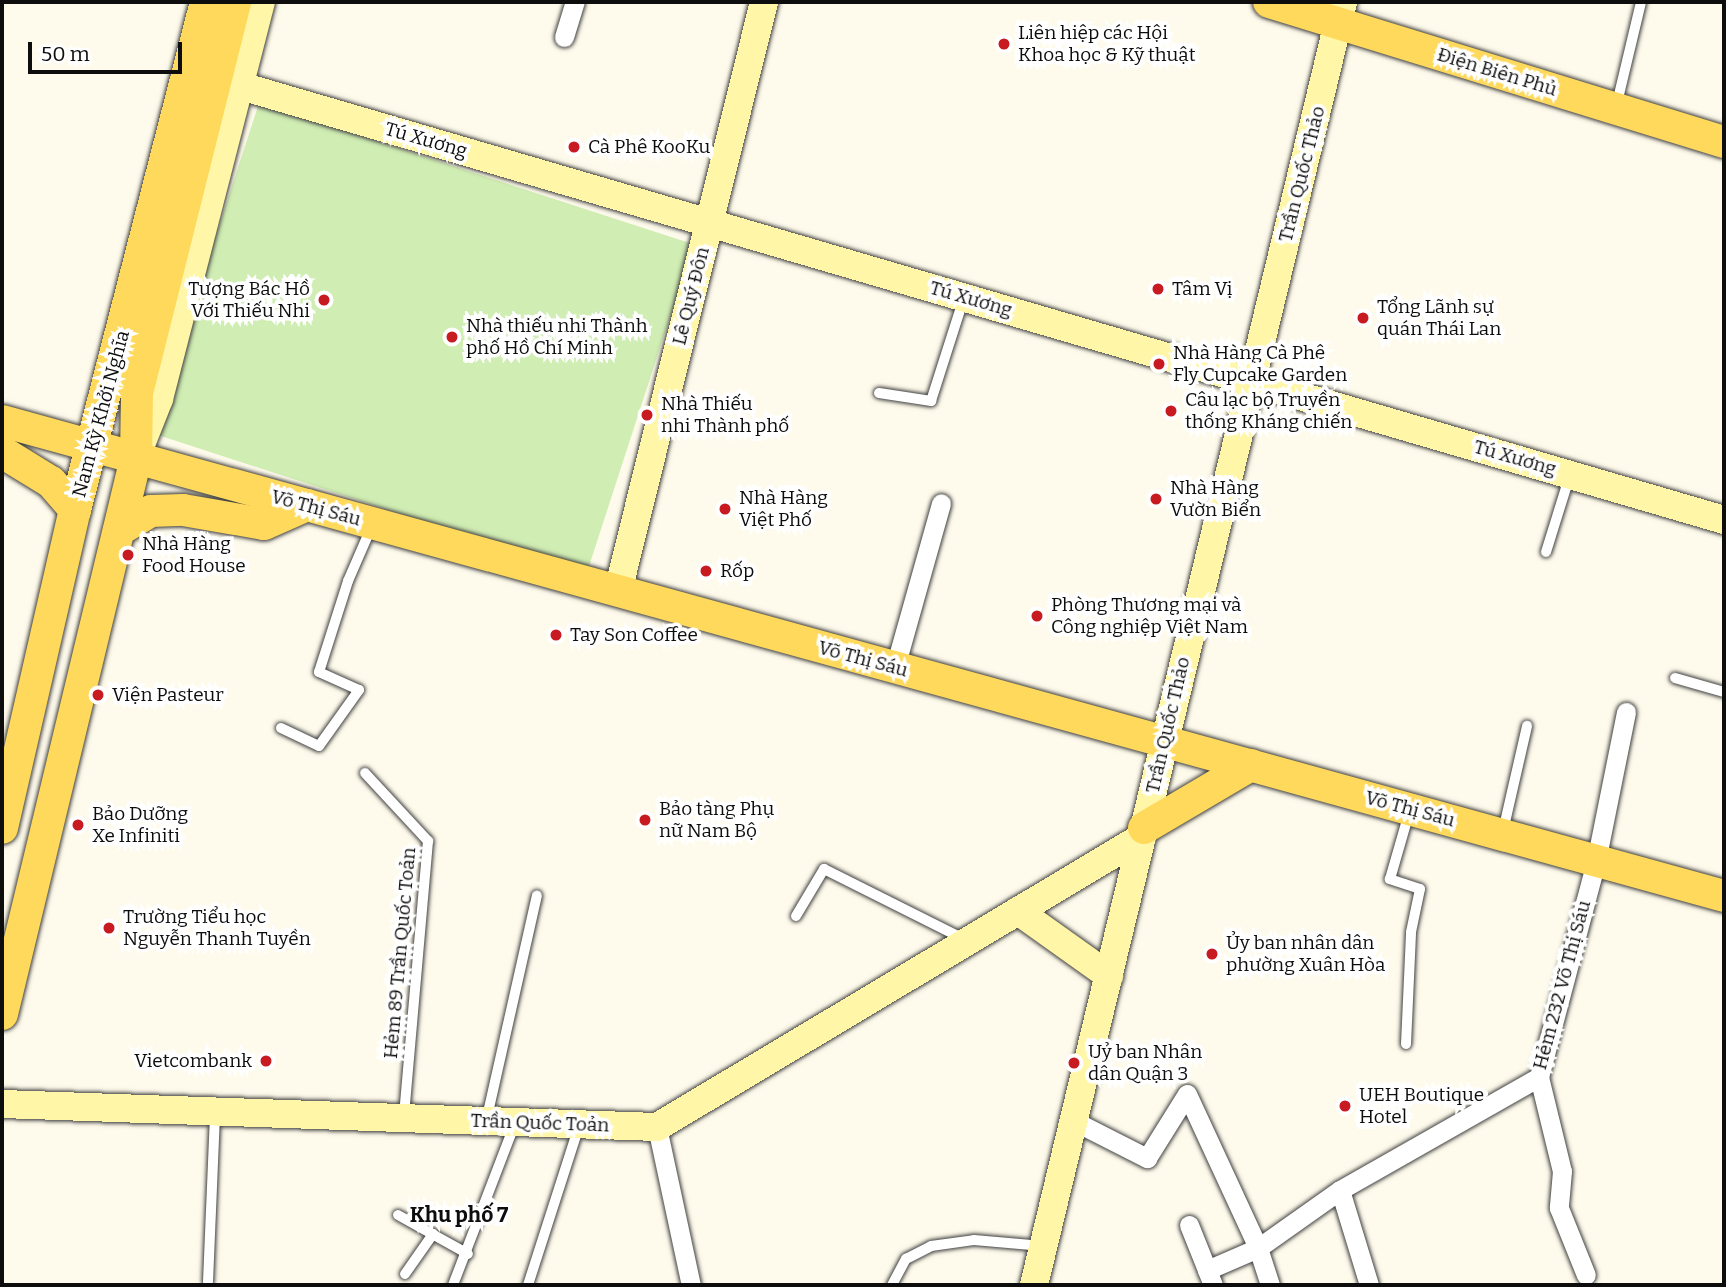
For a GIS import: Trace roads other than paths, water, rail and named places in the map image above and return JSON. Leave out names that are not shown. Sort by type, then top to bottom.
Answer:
[{"type":"main road","name":"Nam Kỳ Khởi Nghĩa","points":[[2,828],[75,510],[206,2]]},
{"type":"main road","name":"Nam Kỳ Khởi Nghĩa","points":[[2,1014],[136,458],[136,393],[228,82],[235,2]]},
{"type":"main road","name":"Điện Biên Phủ","points":[[1269,2],[1340,12],[1615,109],[1724,142]]},
{"type":"main road","name":"Võ Thị Sáu","points":[[2,421],[1724,896]]},
{"type":"main road","points":[[2,452],[51,482],[75,510]]},
{"type":"main road","points":[[118,530],[152,511],[183,510],[264,524],[307,505]]},
{"type":"main road","points":[[1143,832],[1251,765]]},
{"type":"street","name":"Nam Kỳ Khởi Nghĩa","points":[[228,82],[261,2]]},
{"type":"street","points":[[564,37],[575,2]]},
{"type":"street","name":"Lê Quý Đôn","points":[[618,591],[764,2]]},
{"type":"street","name":"Trần Quốc Thảo","points":[[1034,1285],[1076,1122],[1162,741],[1252,382],[1340,12]]},
{"type":"street","name":"Tú Xương","points":[[228,82],[1724,520]]},
{"type":"street","points":[[895,667],[941,503]]},
{"type":"street","name":"Hẻm 232 Võ Thị Sáu","points":[[1210,1278],[1340,1190],[1539,1077],[1597,861],[1626,712]]},
{"type":"street","points":[[691,1285],[657,1127],[1018,911],[1143,832]]},
{"type":"street","points":[[1018,911],[1109,976]]},
{"type":"street","points":[[1539,1077],[1562,1171],[1559,1208],[1586,1275]]},
{"type":"street","points":[[1076,1122],[1147,1158],[1187,1094],[1258,1248],[1270,1285]]},
{"type":"street","name":"Trần Quốc Toản","points":[[2,1104],[657,1127]]},
{"type":"street","points":[[1340,1190],[1369,1285]]},
{"type":"street","points":[[1189,1225],[1210,1278]]},
{"type":"lane","points":[[1615,109],[1641,2]]},
{"type":"lane","points":[[879,393],[931,401],[964,297]]},
{"type":"lane","points":[[1546,552],[1570,475]]},
{"type":"lane","points":[[281,728],[319,746],[359,691],[319,672],[348,581],[373,523]]},
{"type":"lane","points":[[1675,678],[1724,692]]},
{"type":"lane","points":[[1502,834],[1527,726]]},
{"type":"lane","name":"Hẻm 89 Trần Quốc Toản","points":[[365,773],[428,841],[404,1118]]},
{"type":"lane","points":[[1406,1044],[1412,932],[1420,889],[1390,879],[1410,809]]},
{"type":"lane","points":[[796,916],[824,869],[942,931],[970,940]]},
{"type":"lane","points":[[486,1121],[537,897]]},
{"type":"lane","points":[[208,1282],[215,1112]]},
{"type":"lane","points":[[453,1285],[468,1254],[516,1122]]},
{"type":"lane","points":[[528,1285],[579,1124]]},
{"type":"lane","points":[[398,1215],[468,1254]]},
{"type":"lane","points":[[405,1274],[433,1234]]},
{"type":"lane","points":[[892,1285],[906,1259],[931,1246],[974,1240],[1043,1246]]},
{"type":"place","name":"Liên hiệp các Hội Khoa học & Kỹ thuật","points":[[1004,44]]},
{"type":"place","name":"Cà Phê KooKu","points":[[574,147]]},
{"type":"place","name":"Tâm Vị","points":[[1158,289]]},
{"type":"place","name":"Tượng Bác Hồ Với Thiếu Nhi","points":[[324,300]]},
{"type":"place","name":"Tổng Lãnh sự quán Thái Lan","points":[[1363,318]]},
{"type":"place","name":"Nhà thiếu nhi Thành phố Hồ Chí Minh","points":[[452,337]]},
{"type":"place","name":"Nhà Hàng Cà Phê Fly Cupcake Garden","points":[[1159,364]]},
{"type":"place","name":"Câu lạc bộ Truyền thống Kháng chiến","points":[[1171,411]]},
{"type":"place","name":"Nhà Thiếu nhi Thành phố","points":[[647,415]]},
{"type":"place","name":"Nhà Hàng Vườn Biển","points":[[1156,499]]},
{"type":"place","name":"Nhà Hàng Việt Phố","points":[[725,509]]},
{"type":"place","name":"Nhà Hàng Food House","points":[[128,555]]},
{"type":"place","name":"Rốp","points":[[706,571]]},
{"type":"place","name":"Phòng Thương mại và Công nghiệp Việt Nam","points":[[1037,616]]},
{"type":"place","name":"Tay Son Coffee","points":[[556,635]]},
{"type":"place","name":"Viện Pasteur","points":[[98,695]]},
{"type":"place","name":"Bảo tàng Phụ nữ Nam Bộ","points":[[645,820]]},
{"type":"place","name":"Bảo Dưỡng Xe Infiniti","points":[[78,825]]},
{"type":"place","name":"Trường Tiểu học Nguyễn Thanh Tuyền","points":[[109,928]]},
{"type":"place","name":"Ủy ban nhân dân phường Xuân Hòa","points":[[1212,954]]},
{"type":"place","name":"Vietcombank","points":[[266,1061]]},
{"type":"place","name":"Uỷ ban Nhân dân Quận 3","points":[[1074,1063]]},
{"type":"place","name":"UEH Boutique Hotel","points":[[1345,1106]]},
{"type":"district","name":"Khu phố 7","points":[[459,1215]]}]
